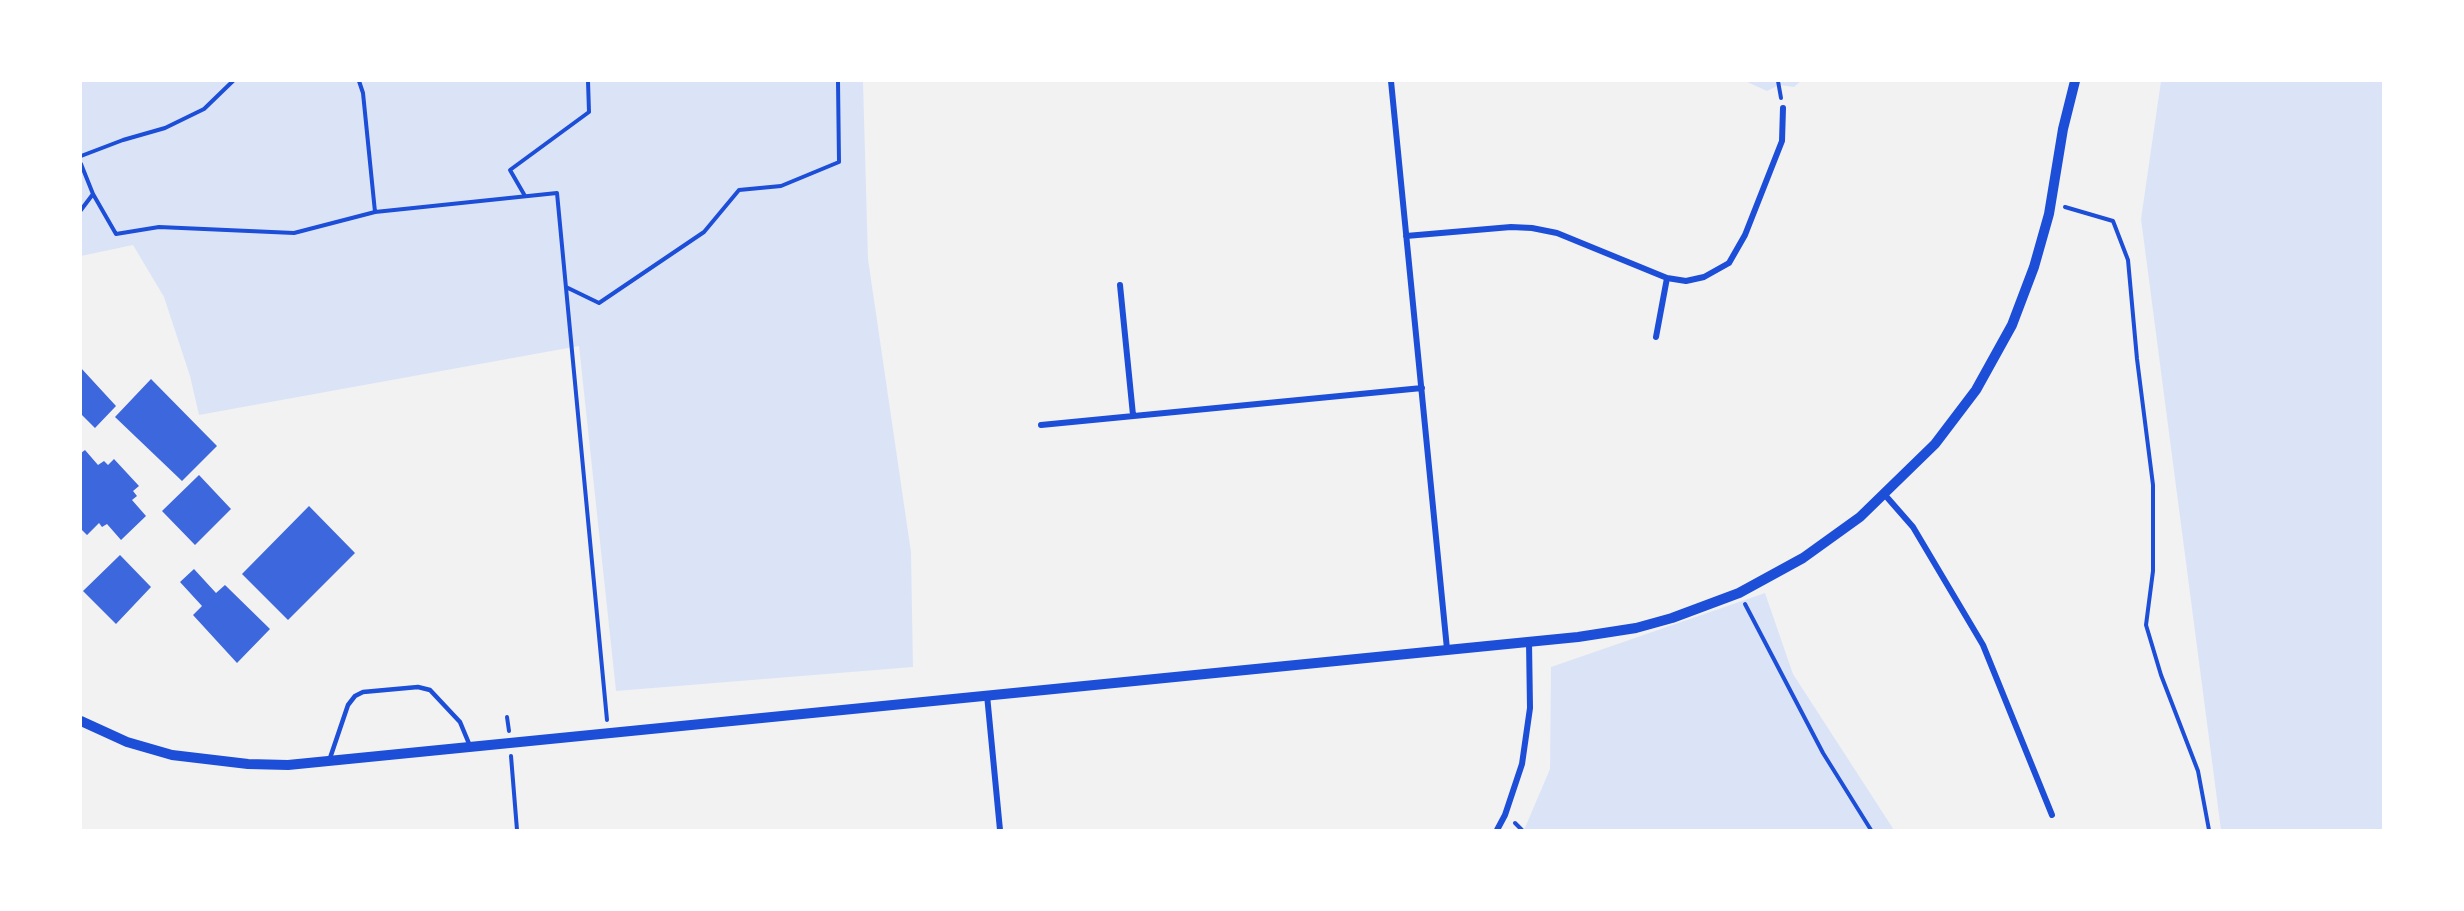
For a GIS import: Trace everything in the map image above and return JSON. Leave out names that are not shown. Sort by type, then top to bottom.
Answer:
[{"type":"street","points":[[1391,81],[1448,650]]},
{"type":"street","points":[[81,722],[127,742],[191,758],[258,765],[328,761],[1529,642],[1636,628],[1672,618],[1739,593],[1774,576],[1833,539],[1885,495],[1935,444],[1976,390],[2012,325],[2034,267],[2051,203],[2063,129],[2075,81]]},
{"type":"street","points":[[1406,236],[1510,227],[1532,228],[1557,233],[1667,278],[1686,280],[1704,277],[1728,263],[1738,250],[1782,141],[1783,108]]},
{"type":"street","points":[[1656,337],[1667,278]]},
{"type":"street","points":[[1120,285],[1133,415]]},
{"type":"street","points":[[1041,425],[1422,388]]},
{"type":"street","points":[[1885,495],[1913,527],[1983,645],[2052,815]]},
{"type":"street","points":[[1497,830],[1505,815],[1522,764],[1530,708],[1529,642]]},
{"type":"street","points":[[987,695],[1000,830]]},
{"type":"lane","points":[[328,761],[348,705],[355,696],[363,692],[418,687],[430,690],[460,722],[470,746]]},
{"type":"path","points":[[81,156],[123,140],[165,128],[204,109],[233,81]]},
{"type":"path","points":[[359,81],[363,93],[375,212]]},
{"type":"path","points":[[525,196],[510,170],[589,112],[588,81]]},
{"type":"path","points":[[566,287],[599,303],[704,232],[739,190],[781,186],[839,162],[838,81]]},
{"type":"path","points":[[81,164],[93,194],[116,234],[159,227],[294,233],[375,212],[557,192],[609,732]]},
{"type":"path","points":[[81,210],[93,194]]},
{"type":"path","points":[[2051,203],[2113,221],[2128,260],[2137,359],[2154,485],[2153,571],[2146,625],[2198,771],[2209,830]]},
{"type":"path","points":[[1739,593],[1823,753],[1871,830]]},
{"type":"path","points":[[507,717],[517,830]]},
{"type":"shaded area","points":[[81,81],[863,81],[868,259],[911,552],[913,667],[616,691],[579,346],[199,415],[190,376],[164,297],[133,245],[81,256]]},
{"type":"shaded area","points":[[1745,81],[1801,81],[1794,87],[1779,85],[1767,91]]},
{"type":"shaded area","points":[[2161,81],[2383,81],[2383,830],[2221,830],[2141,219]]},
{"type":"shaded area","points":[[1765,593],[1793,674],[1894,830],[1524,830],[1550,769],[1551,667]]},
{"type":"building","points":[[81,368],[116,406],[95,428],[81,414]]},
{"type":"building","points":[[151,379],[217,446],[182,481],[115,417]]},
{"type":"building","points":[[85,450],[98,465],[104,461],[108,465],[114,459],[139,486],[133,491],[137,496],[132,500],[146,516],[121,540],[107,524],[102,527],[99,523],[87,535],[81,529],[81,453]]},
{"type":"building","points":[[199,475],[231,509],[195,545],[162,511]]},
{"type":"building","points":[[309,506],[355,553],[288,620],[242,574]]},
{"type":"building","points":[[120,555],[151,587],[116,624],[83,591]]},
{"type":"building","points":[[194,569],[216,593],[225,585],[270,629],[237,663],[193,615],[202,606],[180,582]]}]
